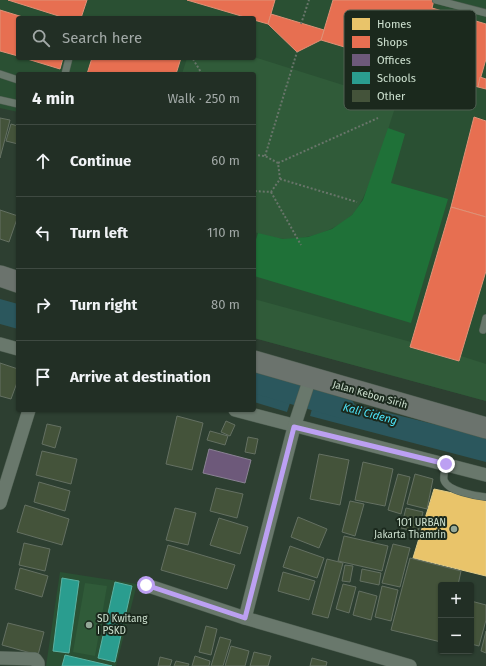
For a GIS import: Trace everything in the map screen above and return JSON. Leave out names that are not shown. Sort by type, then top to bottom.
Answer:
[{"type":"main road","points":[[0,276],[16,281]]},
{"type":"main road","points":[[0,288],[16,292]]},
{"type":"main road","name":"Jalan Kebon Sirih","points":[[256,351],[486,415]]},
{"type":"main road","name":"Jalan Kebon Sirih","points":[[256,362],[309,382],[486,428]]},
{"type":"street","points":[[0,344],[16,348]]},
{"type":"street","points":[[245,618],[296,421],[309,382]]},
{"type":"street","points":[[0,503],[28,412]]},
{"type":"street","points":[[246,412],[296,421],[486,475]]},
{"type":"street","points":[[146,585],[245,618],[410,666]]},
{"type":"street","points":[[0,658],[35,659],[38,664]]},
{"type":"lane","points":[[436,0],[474,10]]},
{"type":"lane","points":[[476,10],[486,13]]},
{"type":"lane","points":[[66,72],[69,60]]},
{"type":"lane","points":[[0,74],[16,79]]},
{"type":"lane","points":[[0,100],[16,104]]},
{"type":"lane","points":[[483,330],[486,318]]},
{"type":"lane","points":[[446,464],[443,475],[444,482],[450,488],[486,497]]},
{"type":"path","points":[[302,24],[309,0]]},
{"type":"path","points":[[265,156],[297,52]]},
{"type":"path","points":[[194,60],[201,72]]},
{"type":"path","points":[[278,163],[378,118]]},
{"type":"path","points":[[256,156],[265,156],[278,163]]},
{"type":"path","points":[[271,192],[280,179],[278,163]]},
{"type":"path","points":[[280,179],[357,202]]},
{"type":"path","points":[[256,192],[271,192]]},
{"type":"path","points":[[271,192],[301,245]]},
{"type":"shaded area","points":[[0,0],[486,0],[486,401],[256,339],[256,72],[16,72],[16,112],[0,108]]},
{"type":"shaded area","points":[[256,58],[344,85],[344,110],[394,110],[378,162],[365,194],[352,215],[345,221],[329,230],[302,238],[284,239],[256,233],[256,72],[183,72],[186,60],[256,60]]},
{"type":"shaded area","points":[[256,300],[411,342],[410,347],[459,361],[461,356],[486,364],[486,401],[256,339]]},
{"type":"shaded area","name":"SD Kwitang I PSKD","points":[[60,572],[137,584],[116,666],[46,666]]},
{"type":"shaded area","points":[[85,583],[107,586],[95,656],[73,652]]},
{"type":"green space","points":[[388,128],[405,134],[391,183],[448,199],[411,323],[256,277],[256,240],[258,233],[283,239],[308,237],[332,229],[352,215],[363,200]]},
{"type":"water","points":[[0,299],[16,303],[16,328],[0,324]]},
{"type":"water","points":[[256,379],[294,391],[287,412],[256,403]]},
{"type":"water","points":[[316,395],[486,437],[486,462],[310,416]]},
{"type":"building: Homes","name":"1O1 URBAN Jakarta Thamrin","points":[[434,489],[486,500],[486,576],[413,558]]},
{"type":"building: Shops","points":[[8,0],[87,0],[82,16],[59,16]]},
{"type":"building: Shops","points":[[187,0],[275,0],[268,24],[256,21],[256,16],[241,16]]},
{"type":"building: Shops","points":[[333,0],[434,0],[432,8],[439,10],[344,10],[344,47],[321,40]]},
{"type":"building: Shops","points":[[0,10],[20,16],[16,16],[16,55],[0,51]]},
{"type":"building: Shops","points":[[271,14],[324,30],[321,40],[297,52],[268,24]]},
{"type":"building: Shops","points":[[476,21],[486,24],[486,59],[478,87],[476,86]]},
{"type":"building: Shops","points":[[31,60],[62,60],[60,69]]},
{"type":"building: Shops","points":[[91,60],[180,60],[177,72],[88,72]]},
{"type":"building: Shops","points":[[480,77],[486,79],[486,89],[478,87]]},
{"type":"building: Shops","points":[[474,117],[486,121],[486,217],[451,207]]},
{"type":"building: Shops","points":[[451,207],[486,217],[486,271],[459,361],[410,347]]},
{"type":"building: Offices","points":[[209,449],[251,460],[245,483],[203,473]]},
{"type":"building: Schools","points":[[62,578],[79,581],[69,653],[53,651]]},
{"type":"building: Schools","points":[[115,582],[132,586],[115,662],[98,658]]},
{"type":"building: Schools","points":[[65,655],[112,666],[62,666]]},
{"type":"building: Other","points":[[0,118],[10,120],[0,158]]},
{"type":"building: Other","points":[[11,124],[16,125],[16,144],[6,141]]},
{"type":"building: Other","points":[[0,210],[16,215],[16,222],[9,242],[0,239]]},
{"type":"building: Other","points":[[0,363],[16,368],[16,385],[11,399],[0,396]]},
{"type":"building: Other","points":[[177,416],[203,423],[192,470],[166,464]]},
{"type":"building: Other","points":[[226,421],[235,425],[230,436],[221,432]]},
{"type":"building: Other","points":[[47,424],[61,427],[55,448],[42,444]]},
{"type":"building: Other","points":[[210,431],[228,436],[225,445],[207,440]]},
{"type":"building: Other","points":[[248,437],[258,439],[255,454],[245,452]]},
{"type":"building: Other","points":[[42,451],[77,459],[71,484],[36,475]]},
{"type":"building: Other","points":[[319,454],[349,460],[340,505],[310,499]]},
{"type":"building: Other","points":[[363,462],[393,469],[385,506],[355,500]]},
{"type":"building: Other","points":[[398,474],[410,477],[401,514],[388,510]]},
{"type":"building: Other","points":[[415,474],[433,479],[427,509],[407,504]]},
{"type":"building: Other","points":[[39,482],[70,491],[65,511],[34,502]]},
{"type":"building: Other","points":[[216,488],[243,494],[237,518],[210,511]]},
{"type":"building: Other","points":[[350,501],[364,504],[355,536],[342,532]]},
{"type":"building: Other","points":[[25,505],[69,519],[62,545],[17,532]]},
{"type":"building: Other","points":[[175,508],[196,513],[188,545],[166,540]]},
{"type":"building: Other","points":[[406,508],[423,512],[418,532],[401,528]]},
{"type":"building: Other","points":[[298,517],[327,529],[319,548],[291,537]]},
{"type":"building: Other","points":[[219,518],[248,527],[240,554],[210,545]]},
{"type":"building: Other","points":[[344,536],[388,546],[382,571],[338,561]]},
{"type":"building: Other","points":[[24,543],[50,549],[45,571],[19,565]]},
{"type":"building: Other","points":[[393,544],[410,548],[400,587],[382,583]]},
{"type":"building: Other","points":[[168,545],[235,565],[227,589],[161,570]]},
{"type":"building: Other","points":[[290,546],[324,558],[317,578],[283,567]]},
{"type":"building: Other","points":[[410,558],[461,571],[459,582],[438,582],[438,641],[391,630]]},
{"type":"building: Other","points":[[327,559],[343,563],[328,618],[312,614]]},
{"type":"building: Other","points":[[345,565],[353,566],[350,582],[342,581]]},
{"type":"building: Other","points":[[20,568],[48,576],[42,597],[15,589]]},
{"type":"building: Other","points":[[362,569],[381,573],[379,585],[360,581]]},
{"type":"building: Other","points":[[283,572],[315,581],[309,600],[278,591]]},
{"type":"building: Other","points":[[343,584],[356,587],[349,613],[336,609]]},
{"type":"building: Other","points":[[382,586],[398,590],[391,621],[375,617]]},
{"type":"building: Other","points":[[359,591],[377,596],[371,620],[353,615]]},
{"type":"building: Other","points":[[474,602],[486,605],[486,620],[479,646],[474,645]]},
{"type":"building: Other","points":[[8,623],[44,632],[38,655],[2,645]]},
{"type":"building: Other","points":[[206,626],[217,629],[211,655],[199,652]]},
{"type":"building: Other","points":[[486,631],[486,653],[481,651]]},
{"type":"building: Other","points":[[220,637],[231,640],[223,666],[211,666]]},
{"type":"building: Other","points":[[231,646],[249,651],[245,666],[225,666]]},
{"type":"building: Other","points":[[254,652],[271,656],[268,666],[250,666]]},
{"type":"building: Other","points":[[195,656],[210,661],[209,666],[192,666]]},
{"type":"building: Other","points":[[160,657],[172,660],[170,666],[158,666]]},
{"type":"building: Other","points":[[312,658],[327,662],[326,666],[310,666]]},
{"type":"building: Other","points":[[176,661],[189,664],[188,666],[174,666]]},
{"type":"waterway","name":"Kali Cideng","points":[[256,383],[344,408]]},
{"type":"place","name":"1O1 URBAN Jakarta Thamrin","points":[[454,529]]},
{"type":"place","name":"SD Kwitang I PSKD","points":[[89,625]]},
{"type":"route","points":[[146,585],[245,618],[294,427],[446,464]]}]
